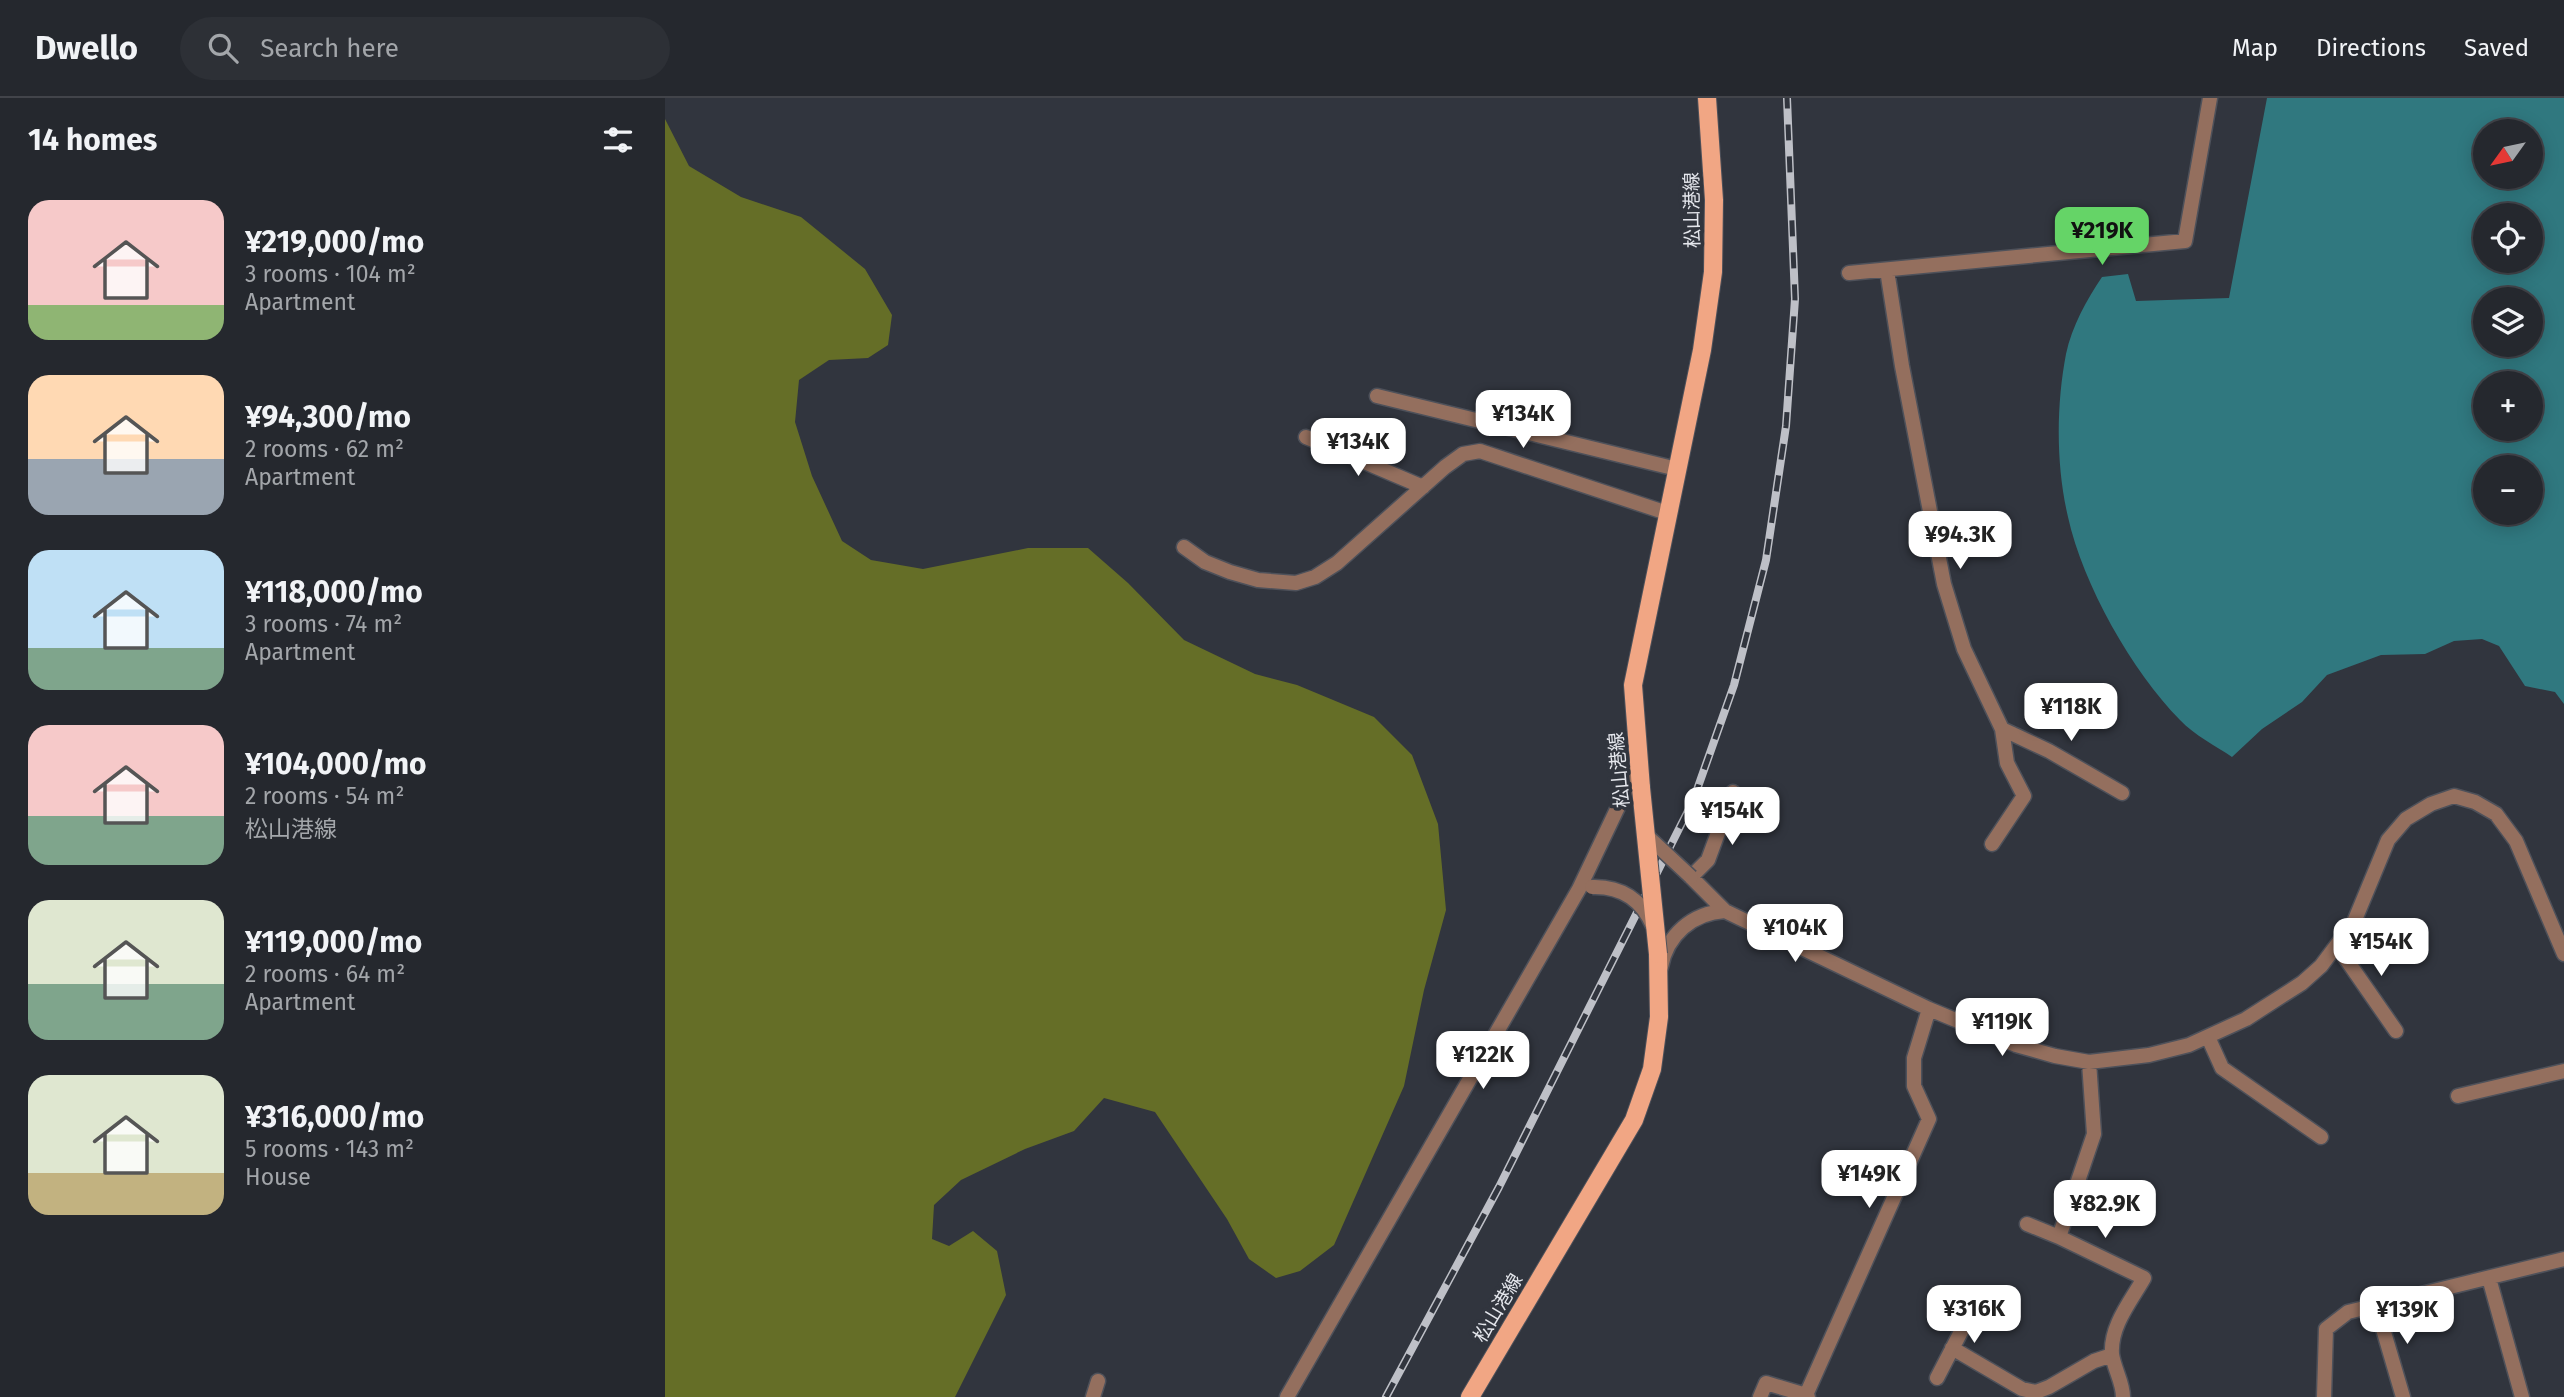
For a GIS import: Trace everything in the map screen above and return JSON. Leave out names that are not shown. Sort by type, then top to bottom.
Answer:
[{"type":"main road","name":"松山港線","points":[[1470,1397],[1634,1120],[1652,1069],[1660,1017],[1660,979],[1633,685],[1702,350],[1713,272],[1714,200],[1707,98]]},
{"type":"street","points":[[1849,273],[2185,241],[2210,98]]},
{"type":"street","points":[[1887,270],[1902,366],[1944,584],[1964,649],[2002,729],[2007,763],[2024,796],[1992,844]]},
{"type":"street","points":[[1377,396],[1677,469]]},
{"type":"street","points":[[1306,437],[1423,487]]},
{"type":"street","points":[[1184,547],[1205,562],[1258,580],[1296,583],[1315,577],[1337,563],[1463,454],[1480,451],[1667,513]]},
{"type":"street","points":[[2002,729],[2049,751],[2122,793]]},
{"type":"street","points":[[1287,1397],[1585,888],[1639,763]]},
{"type":"street","points":[[1691,877],[1708,860],[1733,792]]},
{"type":"street","points":[[1646,835],[1725,911],[1929,1009],[2016,1045],[2089,1062],[2149,1055],[2209,1037],[2246,1019],[2302,983],[2321,966],[2354,922],[2388,841],[2406,819],[2431,804],[2454,796],[2475,802],[2496,814],[2516,841],[2564,954]]},
{"type":"street","points":[[1585,888],[1609,887],[1636,901],[1650,917],[1658,950]]},
{"type":"street","points":[[1660,979],[1664,954],[1676,934],[1703,915],[1725,911]]},
{"type":"street","points":[[2337,946],[2396,1031]]},
{"type":"street","points":[[1760,1397],[1766,1383],[1807,1396],[1929,1119],[1914,1086],[1914,1058],[1929,1009]]},
{"type":"street","points":[[2209,1037],[2222,1068],[2321,1137]]},
{"type":"street","points":[[2059,1237],[2094,1134],[2089,1062]]},
{"type":"street","points":[[2458,1096],[2564,1071]]},
{"type":"street","points":[[2027,1224],[2144,1278],[2113,1333],[2112,1355],[2123,1388],[2123,1397]]},
{"type":"street","points":[[2324,1397],[2326,1329],[2348,1312],[2564,1259]]},
{"type":"street","points":[[2489,1278],[2522,1397]]},
{"type":"street","points":[[1937,1378],[1980,1295]]},
{"type":"street","points":[[2376,1305],[2403,1397]]},
{"type":"street","points":[[1952,1348],[2022,1389],[2036,1392],[2094,1361],[2112,1355]]},
{"type":"street","points":[[1093,1397],[1098,1381]]},
{"type":"green space","points":[[665,119],[689,166],[741,197],[801,217],[865,269],[892,315],[888,345],[868,358],[829,360],[799,380],[795,422],[812,476],[842,541],[871,560],[923,569],[1028,548],[1088,548],[1128,583],[1184,640],[1255,674],[1297,685],[1374,717],[1412,755],[1438,824],[1446,910],[1424,990],[1404,1086],[1334,1245],[1300,1271],[1276,1278],[1249,1259],[1227,1219],[1155,1112],[1104,1098],[1074,1131],[1025,1149],[961,1180],[934,1205],[932,1239],[949,1246],[973,1231],[997,1251],[1006,1295],[955,1397],[665,1397]]},
{"type":"water","points":[[2267,98],[2564,98],[2564,704],[2555,692],[2525,686],[2499,646],[2482,639],[2454,641],[2425,654],[2381,655],[2327,675],[2302,702],[2262,729],[2232,757],[2180,720],[2144,677],[2097,598],[2075,543],[2061,477],[2060,394],[2072,333],[2102,277],[2128,274],[2136,301],[2229,298]]},
{"type":"railway","points":[[1386,1397],[1499,1187],[1693,801],[1734,685],[1766,560],[1786,426],[1795,299],[1787,98]]}]
